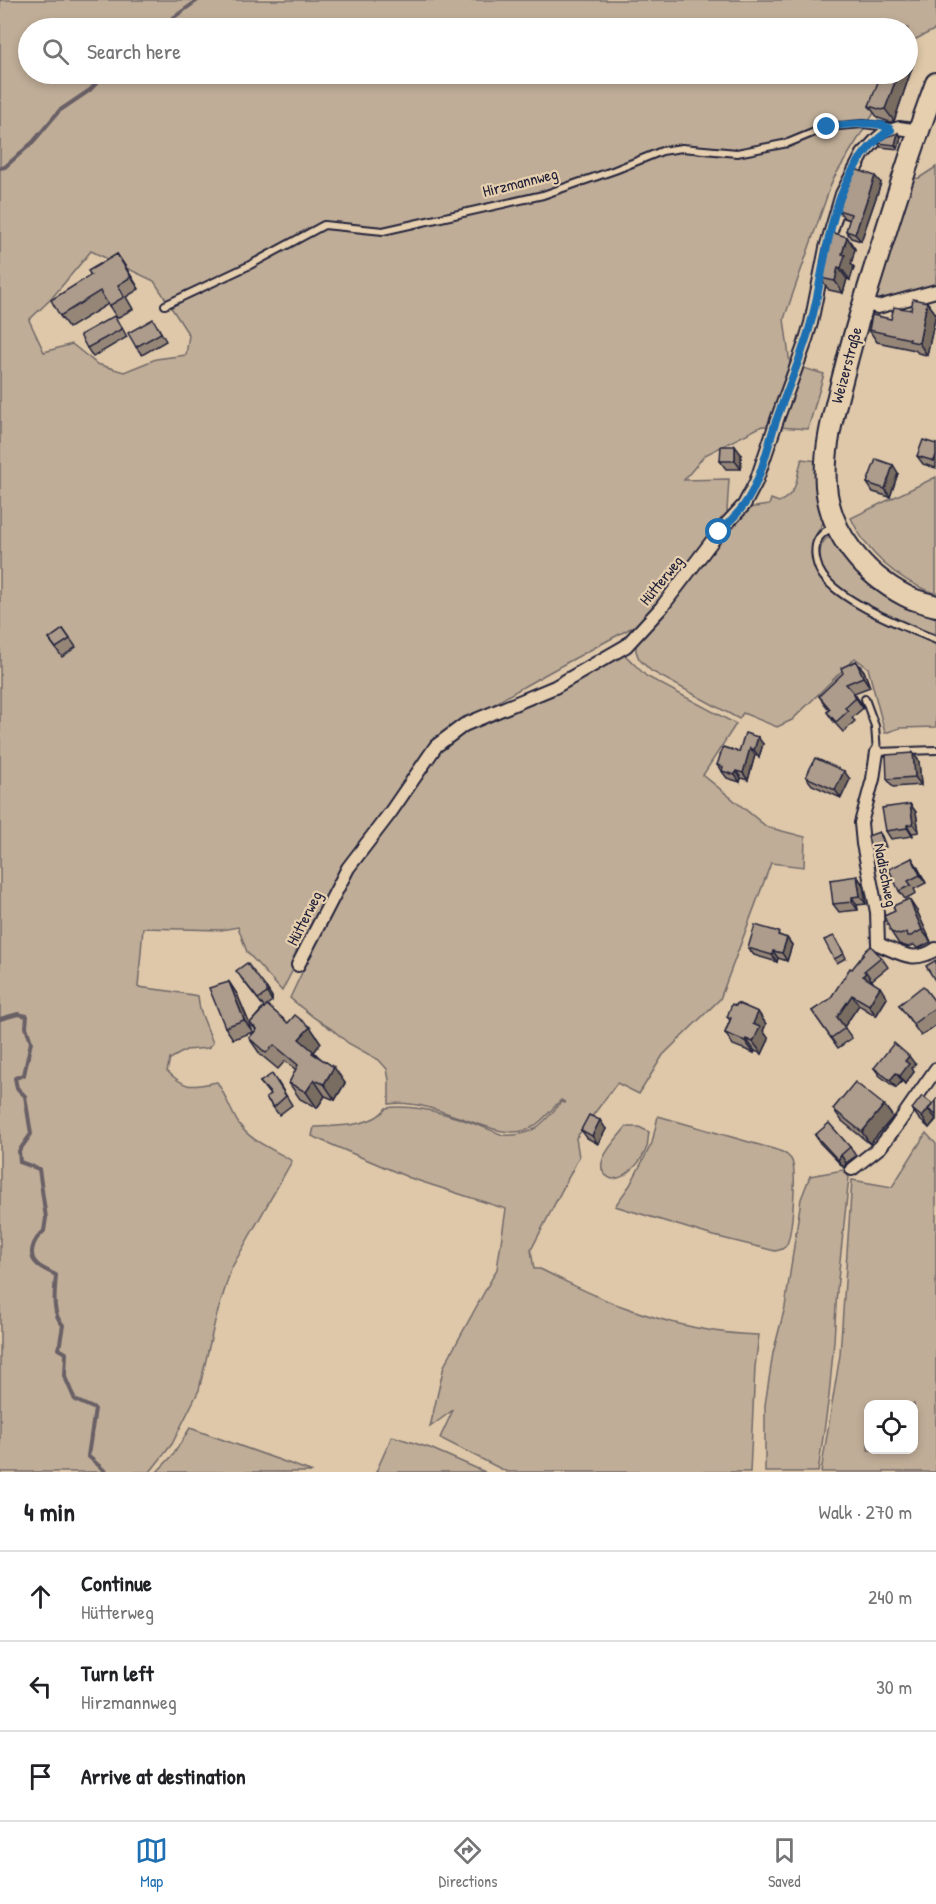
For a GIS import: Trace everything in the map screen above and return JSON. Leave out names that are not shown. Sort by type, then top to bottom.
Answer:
[{"type":"main road","name":"Weizerstraße","points":[[935,88],[863,303],[832,422],[826,460],[828,498],[835,527],[856,557],[885,584],[907,597],[936,606]]},
{"type":"street","points":[[891,130],[920,131]]},
{"type":"street","name":"Hütterweg","points":[[298,965],[348,867],[390,813],[436,746],[464,725],[555,687],[626,646],[661,608],[719,532],[744,505],[756,482],[804,346],[826,248],[842,194],[863,154],[891,130]]},
{"type":"street","points":[[863,303],[878,307],[936,291]]},
{"type":"street","name":"Nadischweg","points":[[877,752],[873,779],[861,823],[863,844],[878,912],[878,944],[913,957],[927,955],[936,949]]},
{"type":"street","points":[[852,1169],[880,1147],[936,1069]]},
{"type":"lane","name":"Hirzmannweg","points":[[165,305],[248,266],[324,225],[383,231],[543,195],[662,151],[682,148],[737,153],[788,143],[827,127],[863,124],[888,127],[891,130]]},
{"type":"lane","points":[[835,527],[818,539],[816,550],[820,570],[830,584],[868,609],[936,640]]},
{"type":"lane","points":[[865,699],[875,726],[877,752],[936,750]]},
{"type":"shaded area","points":[[0,0],[936,0],[936,29],[918,38],[918,18],[18,18],[18,84],[879,84],[874,113],[833,179],[784,319],[790,364],[824,374],[808,429],[762,426],[705,455],[684,480],[729,479],[727,511],[769,505],[771,499],[779,502],[794,489],[802,459],[817,461],[819,501],[824,521],[815,536],[811,552],[816,571],[821,579],[850,604],[850,602],[936,644],[936,727],[900,728],[885,733],[868,668],[855,658],[792,720],[777,727],[743,713],[739,719],[651,671],[639,659],[636,651],[642,622],[483,711],[433,746],[308,940],[282,991],[247,952],[238,927],[221,930],[143,928],[138,987],[198,996],[200,1010],[213,1043],[208,1048],[186,1050],[170,1059],[167,1071],[190,1086],[217,1082],[244,1131],[292,1161],[231,1269],[215,1321],[199,1390],[172,1444],[150,1472],[0,1472]],"holes":[[[91,251],[154,281],[189,335],[186,355],[156,359],[124,372],[97,364],[72,344],[44,352],[29,320],[51,299]]]},
{"type":"shaded area","points":[[936,167],[936,288],[879,300],[875,298],[912,179],[919,178]]},
{"type":"shaded area","points":[[936,477],[936,594],[909,582],[886,565],[866,544],[851,518]]},
{"type":"shaded area","points":[[827,538],[832,538],[936,613],[936,634],[910,626],[877,611],[835,585],[820,563],[821,547]]},
{"type":"shaded area","points":[[622,652],[646,676],[736,724],[703,775],[767,827],[805,837],[804,867],[771,863],[720,999],[663,1055],[639,1094],[617,1083],[576,1138],[579,1157],[531,1250],[534,1269],[540,1269],[613,1303],[690,1327],[759,1335],[755,1367],[750,1472],[507,1472],[440,1438],[453,1410],[430,1427],[444,1366],[497,1269],[506,1209],[410,1178],[323,1141],[312,1136],[314,1127],[342,1126],[363,1122],[372,1119],[386,1108],[400,1107],[430,1110],[503,1135],[513,1135],[522,1134],[537,1127],[561,1102],[566,1103],[561,1100],[536,1125],[520,1132],[494,1129],[422,1106],[389,1104],[387,1069],[379,1060],[348,1043],[290,998],[344,883],[445,743],[466,726],[537,702]]},
{"type":"shaded area","points":[[658,1116],[776,1150],[791,1159],[794,1175],[794,1201],[791,1227],[785,1247],[775,1251],[710,1235],[615,1206],[630,1185],[652,1143]]},
{"type":"shaded area","points":[[626,1127],[639,1127],[649,1132],[647,1147],[642,1158],[628,1173],[612,1179],[605,1174],[602,1161],[610,1146]]},
{"type":"shaded area","points":[[926,1133],[936,1144],[936,1472],[821,1472],[840,1355],[852,1180],[892,1187]]},
{"type":"shaded area","points":[[843,1170],[849,1177],[829,1396],[818,1472],[765,1472],[765,1405],[773,1353],[785,1307],[801,1199],[810,1176]]},
{"type":"shaded area","points":[[190,1428],[313,1472],[157,1472],[173,1455]]},
{"type":"shaded area","points":[[392,1436],[430,1448],[485,1472],[376,1472]]},
{"type":"building","points":[[877,84],[894,84],[885,109],[869,106]]},
{"type":"building","points":[[898,133],[895,145],[878,143],[885,137]]},
{"type":"building","points":[[855,169],[875,176],[855,234],[846,231],[851,214],[838,210]]},
{"type":"building","points":[[831,232],[847,237],[842,254],[845,255],[841,268],[838,267],[835,281],[820,278],[824,263],[821,262],[824,246],[827,247]]},
{"type":"building","points":[[117,254],[131,277],[118,285],[124,297],[109,306],[100,291],[60,316],[51,300],[91,275],[88,271]]},
{"type":"building","points":[[913,299],[927,302],[919,343],[869,330],[872,315],[891,319],[894,307],[911,310]]},
{"type":"building","points":[[114,316],[122,329],[87,348],[80,335]]},
{"type":"building","points":[[153,319],[161,333],[136,347],[128,333]]},
{"type":"building","points":[[923,440],[936,444],[934,461],[917,456]]},
{"type":"building","points":[[721,446],[735,446],[735,461],[720,461]]},
{"type":"building","points":[[876,459],[893,465],[885,489],[867,483]]},
{"type":"building","points":[[63,629],[70,639],[56,648],[49,639]]},
{"type":"building","points":[[856,661],[863,677],[846,684],[856,698],[845,708],[848,711],[836,722],[827,712],[830,709],[819,696],[843,673],[841,668]]},
{"type":"building","points":[[745,733],[758,737],[754,750],[750,748],[743,773],[736,771],[735,775],[722,771],[723,767],[717,765],[723,747],[739,752]]},
{"type":"building","points":[[913,753],[915,777],[887,779],[886,755]]},
{"type":"building","points":[[815,758],[844,771],[835,790],[806,777]]},
{"type":"building","points":[[910,804],[913,824],[907,825],[907,828],[886,831],[882,808]]},
{"type":"building","points":[[879,832],[883,843],[870,847],[868,836]]},
{"type":"building","points":[[912,858],[920,875],[908,881],[911,885],[899,891],[889,869]]},
{"type":"building","points":[[857,876],[860,896],[852,897],[852,902],[833,904],[830,880]]},
{"type":"building","points":[[909,899],[922,930],[911,936],[908,936],[907,932],[900,935],[891,932],[884,916],[895,911],[893,906]]},
{"type":"building","points":[[755,925],[779,932],[778,935],[787,938],[782,953],[773,951],[772,955],[748,948]]},
{"type":"building","points":[[834,936],[844,954],[834,959],[824,940]]},
{"type":"building","points":[[871,946],[881,957],[864,971],[866,972],[863,976],[880,987],[869,1005],[852,995],[837,1017],[845,1028],[831,1038],[812,1011],[830,999],[850,968],[852,969]]},
{"type":"building","points":[[936,960],[936,982],[926,966]]},
{"type":"building","points":[[247,963],[267,989],[267,993],[258,999],[236,971]]},
{"type":"building","points":[[229,982],[244,1020],[225,1027],[209,988]]},
{"type":"building","points":[[923,986],[936,1003],[936,1007],[913,1024],[899,1005]]},
{"type":"building","points":[[737,1003],[758,1012],[753,1024],[760,1027],[753,1042],[725,1033],[731,1018],[727,1017],[732,1004],[736,1006]]},
{"type":"building","points":[[267,1005],[288,1023],[295,1015],[310,1027],[299,1039],[313,1051],[312,1053],[334,1067],[324,1084],[314,1080],[306,1092],[289,1083],[298,1065],[274,1045],[266,1053],[249,1038],[257,1029],[250,1023]]},
{"type":"building","points":[[894,1043],[909,1056],[905,1061],[909,1064],[900,1076],[896,1073],[890,1080],[874,1068]]},
{"type":"building","points":[[272,1074],[286,1096],[274,1107],[266,1098],[271,1094],[260,1082]]},
{"type":"building","points":[[855,1082],[884,1105],[862,1132],[833,1109]]},
{"type":"building","points":[[922,1096],[933,1104],[936,1100],[936,1115],[928,1109],[922,1117],[912,1109]]},
{"type":"building","points":[[589,1115],[600,1120],[592,1136],[581,1130]]},
{"type":"building","points":[[829,1123],[850,1147],[838,1160],[815,1135]]},
{"type":"waterway","points":[[173,18],[198,0]]},
{"type":"waterway","points":[[215,0],[227,0]]},
{"type":"waterway","points":[[0,168],[5,167],[33,142],[59,111],[96,84]]},
{"type":"waterway","points":[[0,1019],[18,1014],[27,1016],[26,1027],[31,1042],[24,1075],[15,1078],[17,1088],[25,1096],[31,1134],[19,1151],[20,1162],[39,1169],[46,1218],[44,1231],[37,1238],[32,1257],[38,1265],[56,1275],[55,1302],[57,1315],[63,1325],[59,1349],[66,1353],[65,1377],[75,1400],[95,1409],[88,1456],[106,1472]]},
{"type":"route","points":[[719,532],[744,505],[756,482],[811,323],[826,248],[842,194],[863,154],[884,133],[891,130],[888,127],[863,124],[827,127]]}]
